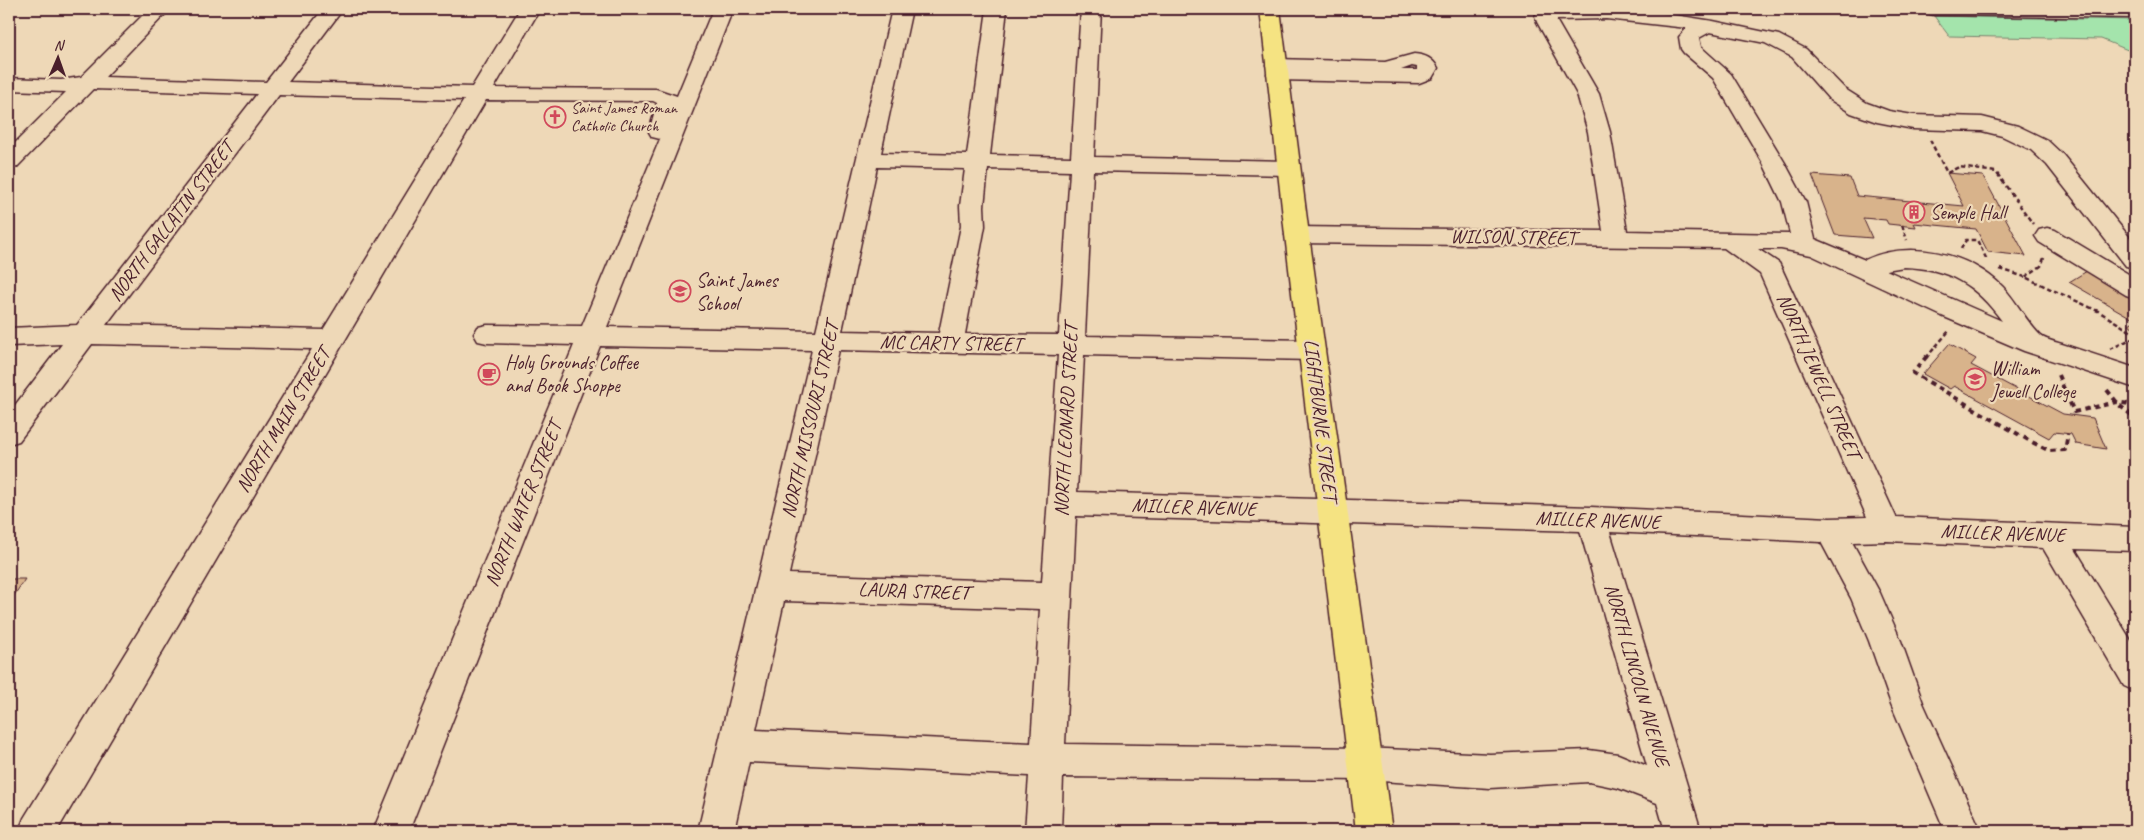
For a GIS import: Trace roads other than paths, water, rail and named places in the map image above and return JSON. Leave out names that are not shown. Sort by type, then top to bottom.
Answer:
[{"type":"main road","name":"LIGHTBURNE STREET","points":[[1270,9],[1288,168],[1374,831]]},
{"type":"street","points":[[9,162],[160,9]]},
{"type":"street","name":"NORTH GALLATIN STREET","points":[[9,434],[333,9]]},
{"type":"street","name":"NORTH MAIN STREET","points":[[37,831],[530,9]]},
{"type":"street","name":"NORTH WATER STREET","points":[[391,831],[723,9]]},
{"type":"street","name":"NORTH MISSOURI STREET","points":[[716,831],[902,9]]},
{"type":"street","points":[[950,342],[973,226],[972,206],[997,9]]},
{"type":"street","name":"NORTH LEONARD STREET","points":[[1043,831],[1091,9]]},
{"type":"street","points":[[1934,9],[2128,11]]},
{"type":"street","points":[[1616,238],[1599,132],[1588,94],[1545,16],[1554,13],[1654,16],[1756,35],[1787,45],[1809,62],[1838,94],[1868,111],[1885,117],[1912,122],[1982,124],[2010,131],[2039,144],[2124,230],[2135,260]]},
{"type":"street","points":[[1709,26],[1696,30],[1689,37],[1691,49],[1722,74],[1774,163],[1794,202],[1804,244]]},
{"type":"street","points":[[1409,60],[1421,61],[1428,68],[1426,74],[1418,77],[1277,70],[1385,68],[1393,67],[1409,60]]},
{"type":"street","points":[[9,84],[61,86],[86,83],[479,94],[656,96],[669,100],[656,144],[658,168]]},
{"type":"street","points":[[868,160],[1288,168]]},
{"type":"street","name":"WILSON STREET","points":[[1297,235],[1616,238],[1781,241],[1804,244],[1833,254],[1951,310],[2032,344],[2135,378]]},
{"type":"street","points":[[2047,236],[2135,288]]},
{"type":"street","name":"NORTH JEWELL STREET","points":[[1730,241],[1770,269],[1887,529]]},
{"type":"street","points":[[1865,270],[1890,260],[1923,260],[1944,264],[1965,272],[1994,293],[2032,344]]},
{"type":"street","points":[[9,337],[85,334],[331,340]]},
{"type":"street","name":"MC CARTY STREET","points":[[487,334],[561,337],[950,342],[1312,350]]},
{"type":"street","name":"MILLER AVENUE","points":[[1061,504],[1591,519],[1830,530],[1887,529],[2135,539]]},
{"type":"street","name":"NORTH LINCOLN AVENUE","points":[[1591,519],[1683,831]]},
{"type":"street","points":[[1830,530],[1865,593],[1885,640],[1907,704],[1963,831]]},
{"type":"street","points":[[2051,535],[2135,676]]},
{"type":"street","name":"LAURA STREET","points":[[772,587],[1056,596]]},
{"type":"street","points":[[735,745],[1046,760],[1365,764],[1490,771],[1589,766],[1618,771],[1671,792]]},
{"type":"place","name":"Saint James Roman Catholic Church","points":[[555,117]]},
{"type":"place","name":"Semple Hall","points":[[1914,212]]},
{"type":"place","name":"Saint James School","points":[[680,291]]},
{"type":"place","name":"Holy Grounds Coffee and Book Shoppe","points":[[489,374]]},
{"type":"place","name":"William Jewell College","points":[[1975,379]]}]
